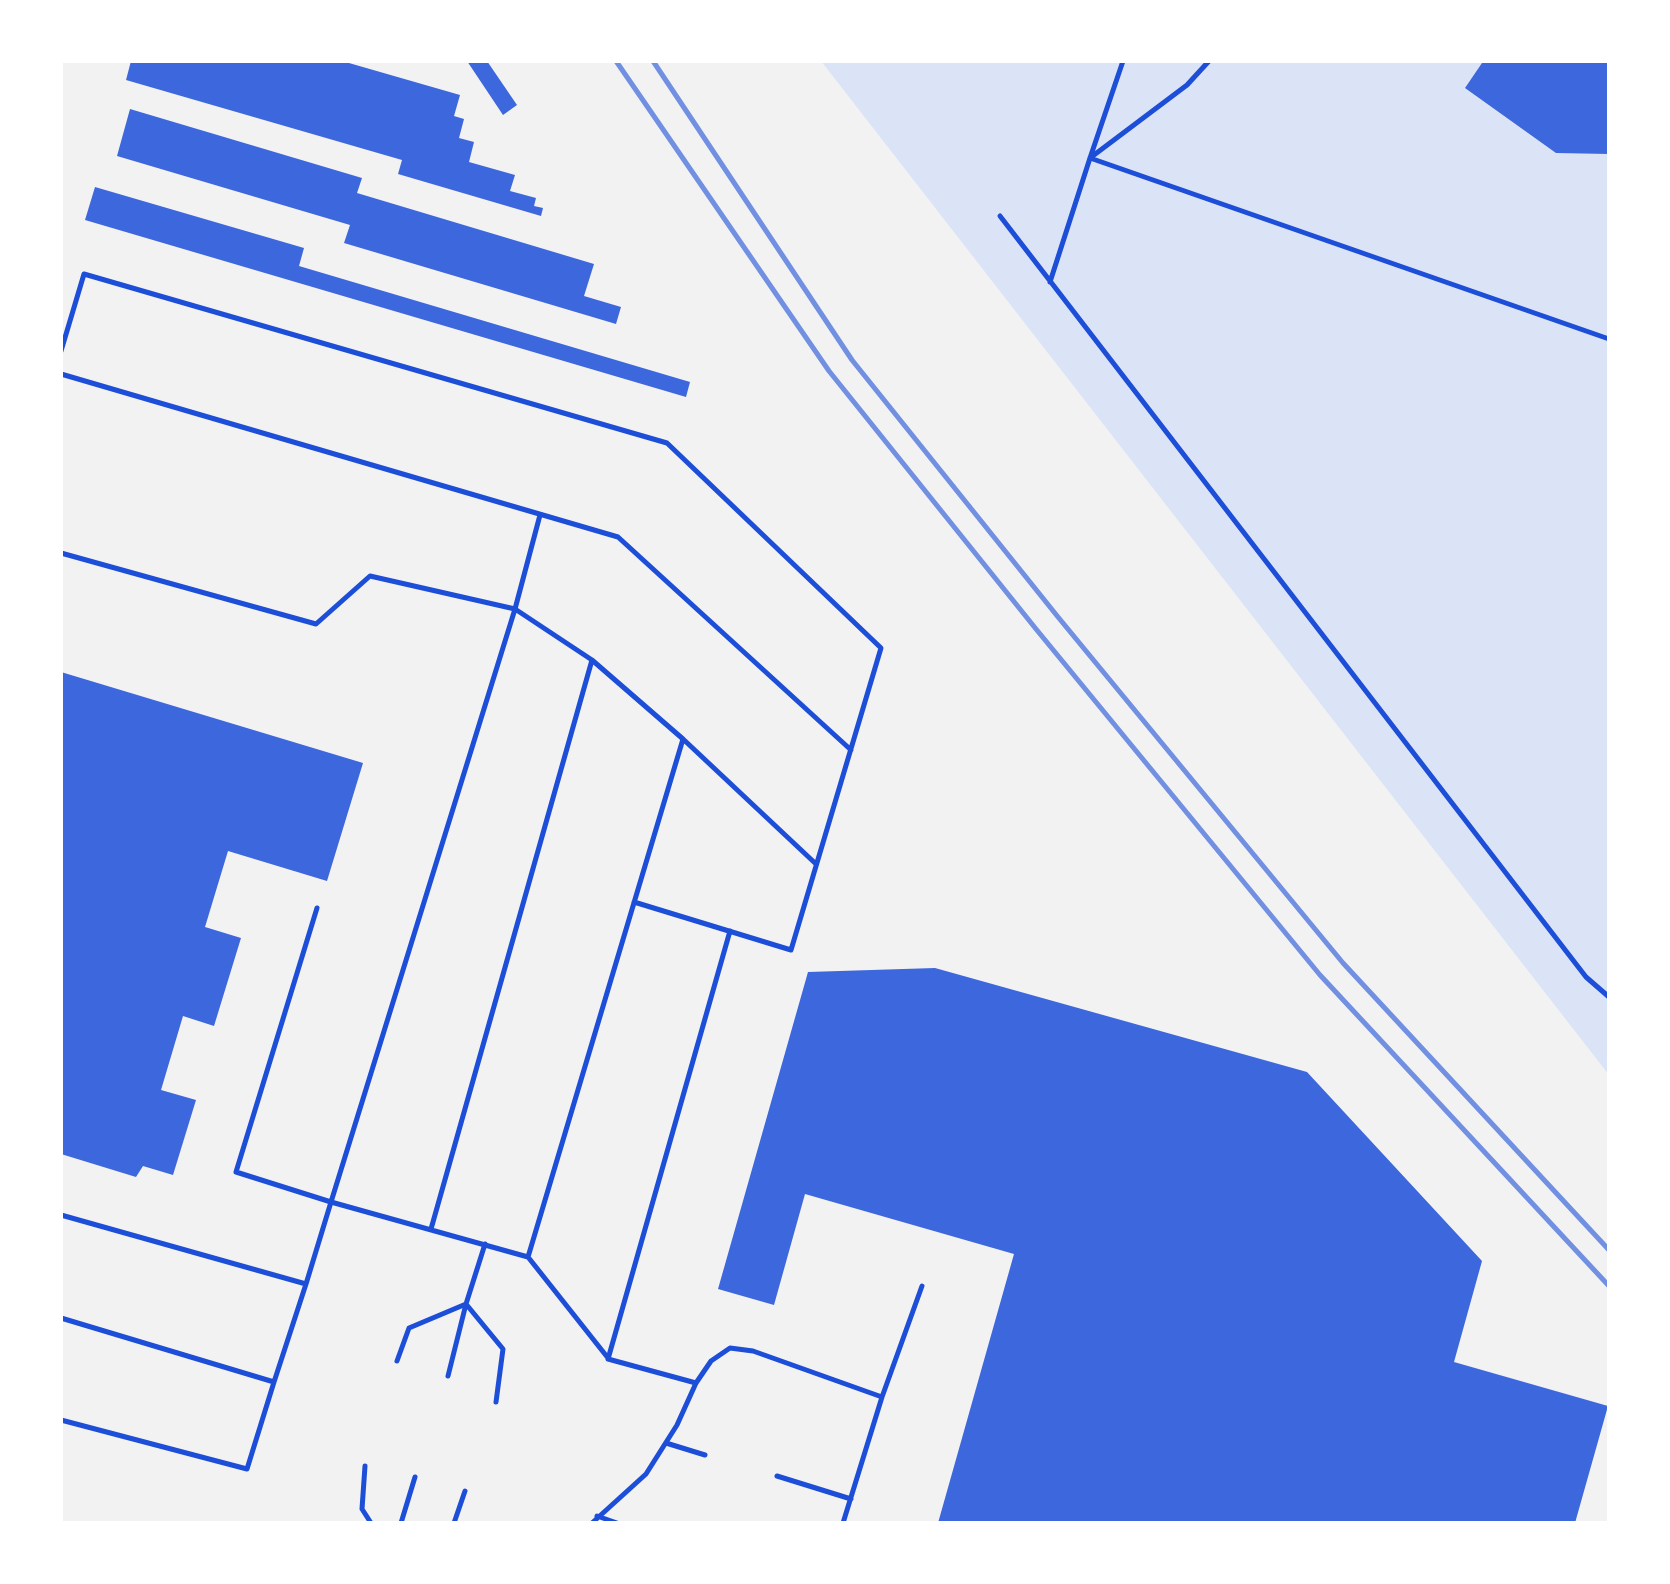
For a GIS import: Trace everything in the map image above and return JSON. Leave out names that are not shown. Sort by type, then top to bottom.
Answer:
[{"type":"lane","points":[[1050,282],[1123,61]]},
{"type":"lane","points":[[1090,158],[1187,85],[1209,61]]},
{"type":"lane","points":[[1090,158],[1609,339]]},
{"type":"lane","points":[[1000,216],[1586,977],[1609,997]]},
{"type":"lane","points":[[61,351],[84,274],[667,443],[881,648],[791,950],[634,902]]},
{"type":"lane","points":[[61,374],[618,537],[850,750]]},
{"type":"lane","points":[[61,1420],[247,1469],[515,609],[540,515]]},
{"type":"lane","points":[[61,553],[316,624],[370,576],[515,609],[592,660],[683,739],[816,864]]},
{"type":"lane","points":[[431,1229],[592,660]]},
{"type":"lane","points":[[527,1257],[683,739]]},
{"type":"lane","points":[[317,908],[236,1172],[331,1202],[527,1257],[608,1359],[696,1383]]},
{"type":"lane","points":[[608,1359],[730,931]]},
{"type":"lane","points":[[61,1215],[306,1284]]},
{"type":"lane","points":[[448,1376],[466,1304],[485,1244]]},
{"type":"lane","points":[[843,1523],[882,1397],[922,1286]]},
{"type":"lane","points":[[397,1361],[409,1328],[466,1304]]},
{"type":"lane","points":[[466,1304],[503,1349],[496,1402]]},
{"type":"lane","points":[[61,1318],[274,1382]]},
{"type":"lane","points":[[592,1523],[646,1474],[677,1425],[696,1383],[711,1362],[730,1348],[753,1350],[882,1397]]},
{"type":"lane","points":[[666,1443],[705,1455]]},
{"type":"lane","points":[[365,1466],[362,1509],[371,1523]]},
{"type":"lane","points":[[777,1476],[851,1499]]},
{"type":"lane","points":[[401,1523],[415,1477]]},
{"type":"lane","points":[[454,1523],[465,1492]]},
{"type":"lane","points":[[597,1517],[617,1523]]},
{"type":"shaded area","points":[[821,61],[1609,61],[1609,1075]]},
{"type":"building","points":[[131,61],[342,61],[460,95],[454,116],[464,119],[459,138],[474,142],[469,162],[515,175],[510,191],[536,198],[534,206],[543,208],[541,216],[398,174],[402,160],[126,80]]},
{"type":"building","points":[[467,61],[487,61],[517,105],[503,115]]},
{"type":"building","points":[[1480,61],[1609,61],[1609,154],[1556,153],[1465,88],[1482,63]]},
{"type":"building","points":[[130,109],[362,178],[357,193],[594,264],[584,296],[621,307],[616,324],[344,243],[350,225],[117,156]]},
{"type":"building","points":[[95,187],[304,248],[299,266],[690,382],[686,397],[85,220]]},
{"type":"building","points":[[61,672],[363,763],[327,881],[228,851],[205,927],[241,938],[214,1026],[183,1016],[161,1090],[196,1100],[173,1175],[143,1166],[136,1177],[61,1154]]},
{"type":"building","points":[[935,968],[1307,1072],[1482,1261],[1454,1362],[1608,1406],[1575,1523],[938,1523],[1014,1254],[805,1194],[774,1305],[718,1289],[808,972]]},
{"type":"railway","points":[[616,61],[829,371],[1036,629],[1320,975],[1609,1286]]},
{"type":"railway","points":[[653,61],[852,360],[1058,617],[1343,963],[1609,1250]]}]
